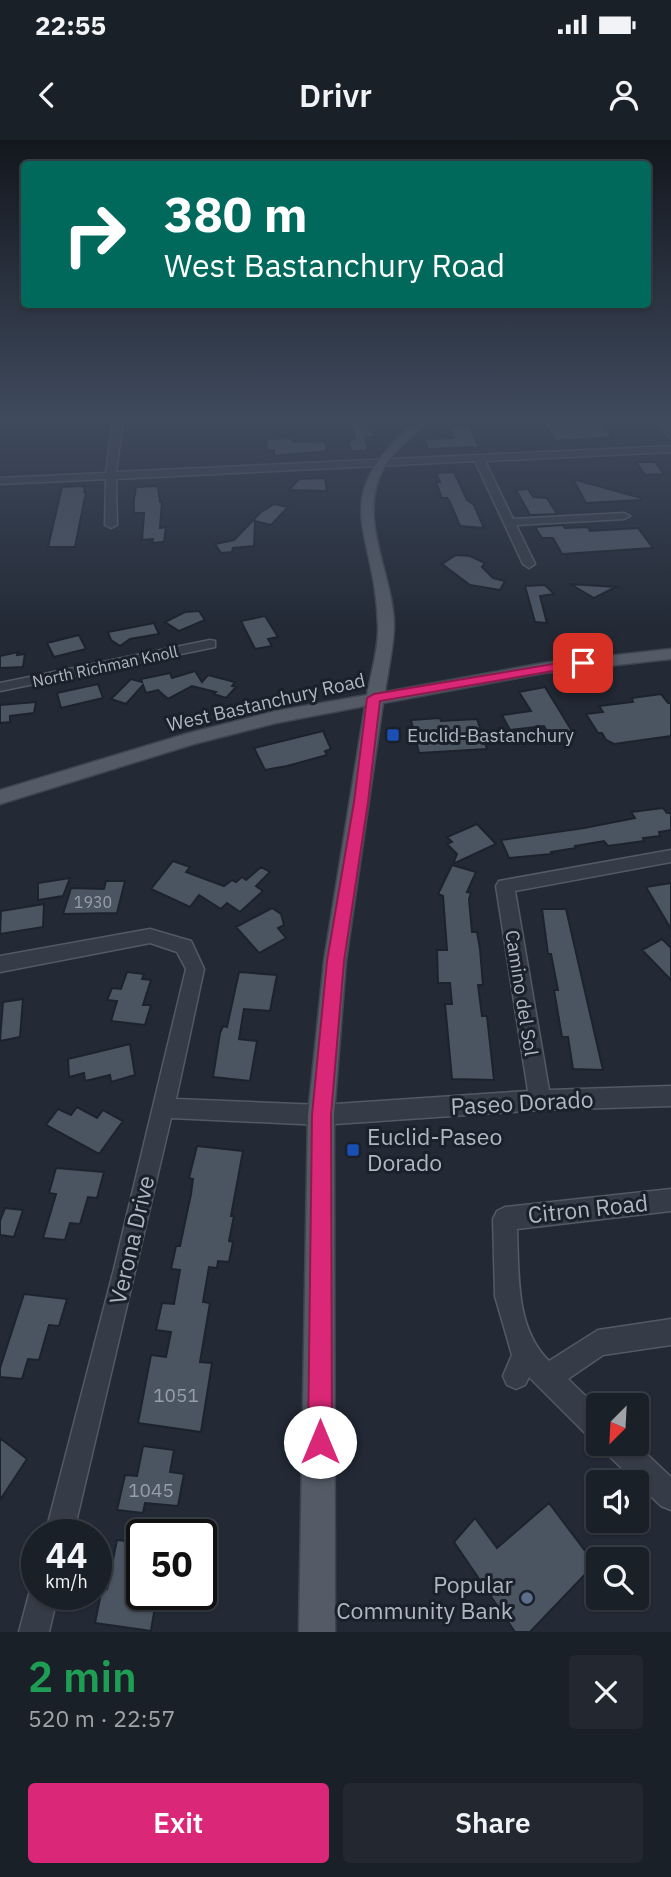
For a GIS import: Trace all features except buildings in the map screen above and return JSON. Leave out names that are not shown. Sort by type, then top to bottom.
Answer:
[{"type":"main road","points":[[317,1632],[321,1115],[335,961],[386,628],[385,596],[367,529],[365,506],[368,490]]},
{"type":"main road","name":"West Bastanchury Road","points":[[0,797],[189,739],[276,717],[544,668],[671,654]]},
{"type":"street","points":[[111,490],[111,526]]},
{"type":"street","points":[[494,490],[529,564]]},
{"type":"street","points":[[510,522],[624,516]]},
{"type":"street","name":"North Richman Knoll","points":[[0,687],[25,684],[210,643]]},
{"type":"street","name":"Camino del Sol","points":[[540,1100],[505,886],[671,856]]},
{"type":"street","name":"Verona Drive","points":[[0,964],[150,936],[184,946],[195,969],[63,1519]]},
{"type":"street","name":"Paseo Dorado","points":[[163,1108],[321,1115],[540,1100],[671,1096]]},
{"type":"street","name":"Citron Road","points":[[548,1377],[520,1365],[507,1296],[505,1219],[671,1200]]},
{"type":"street","points":[[586,1414],[548,1377],[598,1343],[671,1332]]},
{"type":"street","points":[[629,1456],[671,1496]]},
{"type":"street","points":[[34,1632],[40,1610]]},
{"type":"place","name":"Euclid-Bastanchury","points":[[393,735]]},
{"type":"place","name":"Euclid-Paseo Dorado","points":[[353,1150]]},
{"type":"place","name":"Popular Community Bank","points":[[527,1598]]},
{"type":"route","points":[[320,1442],[321,1115],[335,961],[361,802],[374,698],[583,663]]}]
